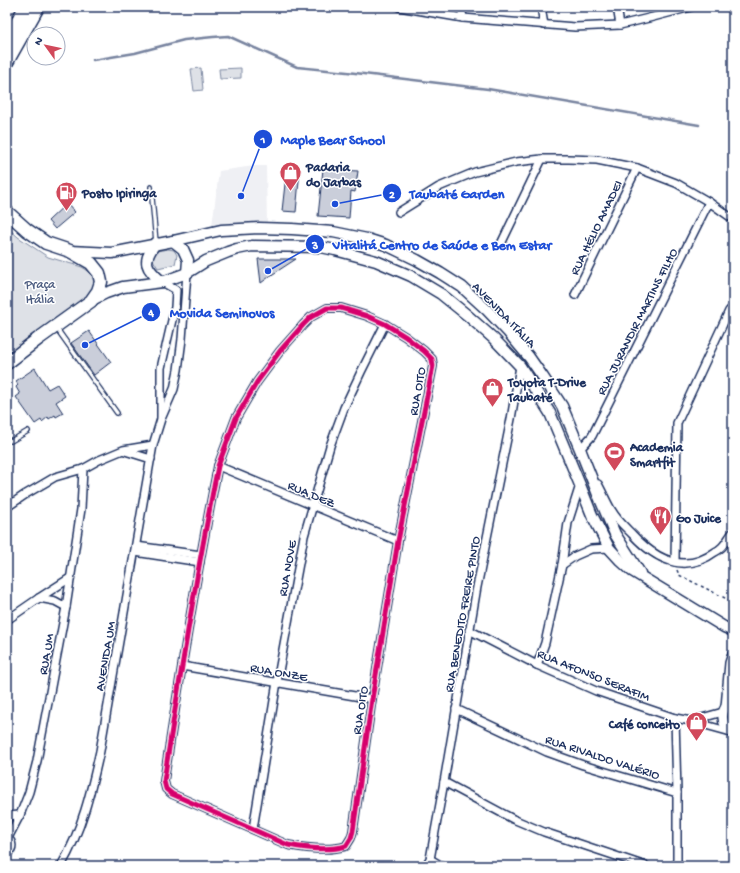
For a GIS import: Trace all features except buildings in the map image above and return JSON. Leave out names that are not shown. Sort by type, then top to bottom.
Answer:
[{"type":"main road","points":[[7,40],[11,26],[25,7]]},
{"type":"main road","points":[[7,62],[38,7]]},
{"type":"main road","points":[[7,212],[27,230],[46,243],[70,251],[91,263],[100,273],[101,282],[98,290],[91,300]]},
{"type":"main road","name":"AVENIDA ITÁLIA","points":[[70,251],[112,253],[221,230],[259,228],[292,229],[327,232],[367,239],[386,245],[440,273],[462,287],[508,332],[529,357],[562,406],[615,534],[643,578]]},
{"type":"main road","points":[[7,363],[91,300],[123,287],[162,282],[187,273],[188,260],[183,249],[173,241]]},
{"type":"main road","points":[[156,244],[150,252],[147,262],[148,268],[162,282]]},
{"type":"main road","name":"AVENIDA ITÁLIA","points":[[187,273],[206,261],[228,252],[252,246],[321,247],[347,252],[376,261],[411,276],[441,294],[494,338],[520,366],[550,413],[592,516],[609,548],[632,571],[728,629]]},
{"type":"street","points":[[399,7],[463,18],[575,27],[620,25],[653,17],[680,8],[691,7]]},
{"type":"street","points":[[461,7],[463,18]]},
{"type":"street","points":[[541,7],[544,25]]},
{"type":"street","points":[[618,7],[620,25]]},
{"type":"street","points":[[501,244],[542,159]]},
{"type":"street","points":[[399,212],[439,188],[475,172],[516,162],[542,159],[569,159],[597,160],[637,168],[676,183],[709,202],[733,219]]},
{"type":"street","name":"RUA HÉLIO AMADEI","points":[[575,295],[637,168]]},
{"type":"street","name":"RUA JURANDIR MARTINS FILHO","points":[[580,449],[592,436],[709,202]]},
{"type":"street","points":[[161,419],[174,389],[178,370],[187,273]]},
{"type":"street","points":[[161,419],[161,368],[176,307],[176,290],[162,282]]},
{"type":"street","points":[[675,562],[677,423],[729,311],[733,307]]},
{"type":"street","name":"RUA OITO","points":[[327,308],[341,308],[367,316],[385,324],[406,337],[424,351],[432,359],[433,366],[398,541],[372,699],[353,831],[346,846],[338,848],[302,848],[288,845],[180,798],[166,789],[164,781],[182,666],[200,559],[218,466],[236,418],[257,382],[280,351],[311,317],[327,308]]},
{"type":"street","name":"RUA NOVE","points":[[253,829],[277,682],[304,536],[330,446],[344,408],[385,324]]},
{"type":"street","name":"RUA BENEDITO FREIRE PINTO","points":[[425,866],[430,859],[477,586],[511,419],[520,366]]},
{"type":"street","name":"AVENIDA UM","points":[[61,866],[81,825],[92,788],[153,446],[161,419]]},
{"type":"street","points":[[7,507],[55,477],[83,469],[99,460],[123,450],[153,446]]},
{"type":"street","points":[[580,449],[612,512],[636,540],[661,558],[684,564],[696,563],[708,558],[722,547],[733,532]]},
{"type":"street","points":[[123,450],[151,459]]},
{"type":"street","name":"RUA DEZ","points":[[218,466],[398,541]]},
{"type":"street","name":"RUA UM","points":[[8,837],[20,815],[29,792],[37,761],[66,607],[81,509],[83,469]]},
{"type":"street","points":[[537,665],[545,643],[562,565],[568,523],[580,484]]},
{"type":"street","points":[[562,565],[574,556],[591,549],[609,548]]},
{"type":"street","points":[[135,549],[200,559]]},
{"type":"street","points":[[7,620],[70,578]]},
{"type":"street","points":[[39,598],[55,601],[66,607]]},
{"type":"street","name":"RUA AFONSO SERAFIM","points":[[469,630],[537,665],[596,691],[676,718],[732,733]]},
{"type":"street","points":[[732,733],[726,728],[722,718],[727,707],[730,663],[733,654]]},
{"type":"street","name":"RUA ONZE","points":[[182,666],[372,699]]},
{"type":"street","points":[[691,721],[727,707]]},
{"type":"street","name":"RUA RIVALDO VALÉRIO","points":[[456,709],[547,752],[583,765],[677,793]]},
{"type":"street","points":[[676,718],[677,866]]},
{"type":"street","points":[[444,782],[513,819],[544,832],[646,866]]},
{"type":"street","points":[[7,816],[20,815]]},
{"type":"street","points":[[7,853],[10,851],[12,846],[8,837]]},
{"type":"street","points":[[430,859],[442,866]]},
{"type":"lane","points":[[150,187],[156,244]]},
{"type":"lane","points":[[56,326],[117,413]]},
{"type":"lane","points":[[7,439],[11,441],[28,430]]},
{"type":"path","points":[[675,562],[679,575],[733,602]]},
{"type":"shaded area","points":[[254,166],[266,166],[267,225],[212,226],[219,171]]},
{"type":"green space","points":[[201,68],[203,90],[194,91],[191,69]]},
{"type":"green space","points":[[241,68],[241,78],[220,79],[219,69]]},
{"type":"green space","name":"Praça Itália","points":[[7,227],[18,237],[48,257],[82,267],[90,272],[95,285],[87,299],[7,356]]},
{"type":"green space","points":[[168,249],[174,250],[177,255],[175,264],[158,268],[153,260],[154,255],[157,251]]},
{"type":"waterway","points":[[93,60],[135,53],[184,40],[228,36],[297,67],[488,89],[699,125]]},
{"type":"cycle path","points":[[327,308],[341,308],[367,316],[385,324],[406,337],[424,351],[432,359],[433,366],[398,541],[372,699],[353,831],[346,846],[325,849],[288,845],[172,794],[166,789],[164,781],[189,623],[218,466],[236,418],[257,382],[280,351],[303,325],[311,317],[327,308]]},
{"type":"place","name":"Padaria do Jarbas","points":[[291,192]]},
{"type":"place","name":"Maple Bear School","points":[[241,196]]},
{"type":"place","name":"Taubaté Garden","points":[[335,204]]},
{"type":"place","name":"Posto Ipiringa","points":[[66,212]]},
{"type":"place","name":"Vitalitá Centro de Saúde e Bem Estar","points":[[268,271]]},
{"type":"place","name":"Movida Seminovos","points":[[85,345]]},
{"type":"place","name":"Toyota T-Drive Taubaté","points":[[492,408]]},
{"type":"place","name":"Academia Smartfit","points":[[614,472]]},
{"type":"place","name":"Go Juice","points":[[661,536]]},
{"type":"place","name":"Café conceito","points":[[696,742]]}]
